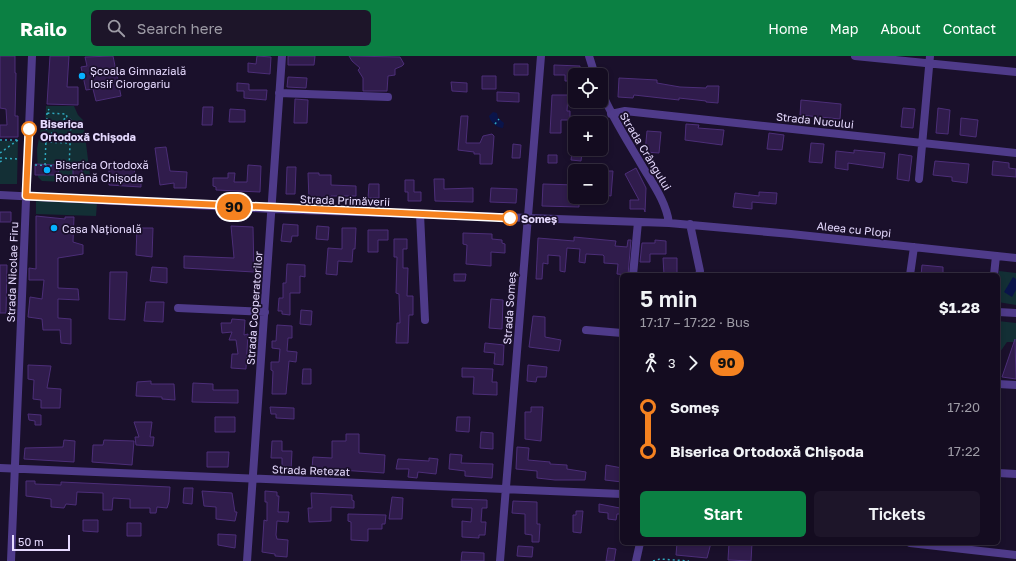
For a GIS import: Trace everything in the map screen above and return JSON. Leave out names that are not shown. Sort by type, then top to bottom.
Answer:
[{"type":"street","name":"Strada Nicolae Firu","points":[[11,561],[32,56]]},
{"type":"street","name":"Strada Cooperatorilor","points":[[247,561],[282,56]]},
{"type":"street","name":"Strada Someș","points":[[500,561],[541,56]]},
{"type":"street","points":[[589,56],[593,68]]},
{"type":"street","points":[[855,56],[930,60],[1016,72]]},
{"type":"street","points":[[919,179],[930,60]]},
{"type":"street","points":[[279,93],[388,97]]},
{"type":"street","name":"Strada Crângului","points":[[608,107],[660,195],[668,214],[669,222]]},
{"type":"street","name":"Strada Nucului","points":[[611,114],[625,112],[1016,153]]},
{"type":"street","name":"Strada Primăverii","points":[[0,195],[272,208],[690,224]]},
{"type":"street","points":[[420,214],[425,320]]},
{"type":"street","points":[[633,273],[638,222]]},
{"type":"street","points":[[690,224],[700,273]]},
{"type":"street","name":"Aleea cu Plopi","points":[[690,224],[1016,258]]},
{"type":"street","points":[[910,273],[914,247]]},
{"type":"street","points":[[994,273],[996,256]]},
{"type":"street","points":[[178,308],[265,312]]},
{"type":"street","points":[[1000,312],[1016,313]]},
{"type":"street","points":[[586,330],[620,333]]},
{"type":"street","points":[[1000,384],[1016,385]]},
{"type":"street","name":"Strada Retezat","points":[[0,468],[620,494]]},
{"type":"street","points":[[1000,472],[1016,474]]},
{"type":"street","points":[[636,561],[640,545]]},
{"type":"street","points":[[928,545],[1016,555]]},
{"type":"path","points":[[45,165],[47,112],[49,109]]},
{"type":"path","points":[[34,165],[58,166],[59,169],[69,169],[71,120],[66,114],[47,112]]},
{"type":"path","points":[[46,142],[55,126],[67,117]]},
{"type":"path","points":[[495,124],[499,119]]},
{"type":"path","points":[[0,140],[18,140],[0,153]]},
{"type":"path","points":[[46,142],[70,143]]},
{"type":"path","points":[[0,158],[18,159]]},
{"type":"path","points":[[0,162],[4,159]]},
{"type":"path","points":[[653,561],[660,559],[689,561]]},
{"type":"green space","points":[[46,106],[74,106],[78,115],[83,120],[91,183],[42,181],[38,177],[37,149],[41,127],[45,127]]},
{"type":"green space","points":[[0,141],[18,141],[17,184],[0,184]]},
{"type":"green space","points":[[36,201],[97,203],[96,216],[36,214]]},
{"type":"green space","points":[[999,271],[1016,273],[1016,305],[1000,302]]},
{"type":"green space","points":[[1000,321],[1016,323],[1016,342],[1007,342],[1000,352]]},
{"type":"shaded area","points":[[493,112],[497,113],[498,118],[504,123],[503,128],[496,126],[492,122],[489,116]]},
{"type":"shaded area","points":[[1013,277],[1016,279],[1016,290],[1012,297],[1004,292]]},
{"type":"building","points":[[0,56],[15,56],[15,116],[18,116],[18,137],[0,137],[0,125],[7,125],[6,109],[0,108]]},
{"type":"building","points":[[50,56],[69,56],[67,87],[78,87],[78,105],[47,104]]},
{"type":"building","points":[[113,56],[121,96],[96,101],[93,89],[86,90],[81,67],[87,66],[85,57]]},
{"type":"building","points":[[257,56],[271,57],[270,74],[248,72],[248,63],[256,64]]},
{"type":"building","points":[[288,56],[315,56],[314,65],[288,65]]},
{"type":"building","points":[[349,56],[400,57],[404,64],[395,69],[395,75],[388,76],[387,91],[363,91],[363,78],[358,70],[360,68]]},
{"type":"building","points":[[514,64],[528,64],[528,75],[514,75]]},
{"type":"building","points":[[554,65],[580,66],[580,68],[568,68],[568,81],[565,81],[565,75],[554,75]]},
{"type":"building","points":[[482,76],[496,76],[496,89],[482,89]]},
{"type":"building","points":[[288,77],[307,78],[306,88],[287,87]]},
{"type":"building","points":[[619,78],[657,80],[657,83],[680,87],[706,88],[707,86],[719,86],[718,103],[679,98],[679,100],[634,95],[633,98],[618,97]]},
{"type":"building","points":[[451,82],[467,83],[467,92],[452,91]]},
{"type":"building","points":[[237,83],[249,84],[249,90],[267,90],[266,100],[244,98],[244,91],[237,91]]},
{"type":"building","points":[[497,92],[519,93],[519,102],[497,101]]},
{"type":"building","points":[[552,95],[568,95],[567,111],[570,111],[570,116],[568,116],[568,120],[561,120],[561,133],[550,133]]},
{"type":"building","points":[[295,99],[308,100],[307,123],[294,123]]},
{"type":"building","points":[[801,100],[841,104],[840,119],[800,115]]},
{"type":"building","points":[[203,107],[213,107],[212,125],[202,125]]},
{"type":"building","points":[[903,108],[915,109],[913,128],[901,127]]},
{"type":"building","points":[[938,108],[950,110],[948,134],[936,133]]},
{"type":"building","points":[[230,109],[245,110],[245,122],[229,122]]},
{"type":"building","points":[[461,116],[468,116],[466,143],[480,143],[483,136],[492,134],[494,136],[492,164],[480,164],[480,154],[458,150]]},
{"type":"building","points":[[961,118],[978,120],[976,137],[960,135]]},
{"type":"building","points":[[686,124],[699,125],[698,128],[724,130],[722,145],[685,140]]},
{"type":"building","points":[[647,131],[661,132],[659,153],[645,152]]},
{"type":"building","points":[[769,133],[784,135],[782,150],[767,149]]},
{"type":"building","points":[[811,143],[824,144],[822,163],[809,162]]},
{"type":"building","points":[[513,144],[521,145],[520,158],[512,158]]},
{"type":"building","points":[[166,147],[170,171],[187,172],[186,188],[174,188],[174,183],[160,185],[155,148]]},
{"type":"building","points":[[854,150],[885,153],[883,168],[848,163],[848,170],[835,168],[836,151],[854,153]]},
{"type":"building","points":[[899,154],[912,156],[909,181],[897,179]]},
{"type":"building","points":[[548,155],[557,155],[557,163],[548,163]]},
{"type":"building","points":[[572,156],[582,156],[581,161],[571,160]]},
{"type":"building","points":[[935,161],[969,164],[967,183],[952,181],[952,177],[933,175]]},
{"type":"building","points":[[993,161],[1009,163],[1009,168],[1016,169],[1016,177],[992,175]]},
{"type":"building","name":"Biserica Ortodoxă Română Chișoda","points":[[35,164],[56,165],[59,171],[56,175],[35,175]]},
{"type":"building","points":[[248,165],[261,166],[260,192],[216,190],[216,187],[213,186],[213,178],[228,178],[228,173],[235,173],[234,182],[247,182]]},
{"type":"building","points":[[73,166],[82,166],[82,176],[73,176]]},
{"type":"building","points":[[109,167],[134,168],[135,175],[141,175],[141,187],[109,185]]},
{"type":"building","points":[[287,167],[296,167],[295,194],[286,194]]},
{"type":"building","points":[[636,168],[646,188],[645,212],[644,209],[630,209],[630,200],[639,200],[625,174]]},
{"type":"building","points":[[608,171],[613,171],[611,196],[608,196]]},
{"type":"building","points":[[308,173],[331,175],[331,185],[356,186],[356,196],[331,196],[331,199],[309,200]]},
{"type":"building","points":[[434,179],[444,179],[444,189],[473,188],[473,202],[435,201]]},
{"type":"building","points":[[405,180],[414,180],[414,192],[421,192],[421,201],[408,201],[408,192],[405,192]]},
{"type":"building","points":[[369,184],[379,184],[379,198],[368,198]]},
{"type":"building","points":[[543,184],[568,185],[568,204],[579,204],[579,207],[542,206]]},
{"type":"building","points":[[491,188],[517,189],[516,203],[490,202]]},
{"type":"building","points":[[759,192],[777,193],[776,204],[752,202],[752,209],[733,207],[735,193],[759,196]]},
{"type":"building","points":[[0,212],[11,212],[11,222],[0,222]]},
{"type":"building","points":[[36,216],[65,219],[65,217],[74,217],[73,242],[83,245],[83,254],[58,258],[58,288],[78,289],[79,300],[58,299],[58,318],[71,319],[71,344],[61,343],[60,330],[43,330],[42,319],[28,317],[30,297],[42,299],[44,280],[29,280],[29,268],[36,269]]},
{"type":"building","points":[[283,224],[298,225],[298,236],[292,236],[291,242],[281,241]]},
{"type":"building","points":[[231,226],[253,227],[254,272],[184,268],[184,256],[234,258]]},
{"type":"building","points":[[317,226],[329,227],[328,240],[316,239]]},
{"type":"building","points":[[137,228],[153,228],[152,257],[136,255]]},
{"type":"building","points":[[342,228],[356,228],[355,249],[353,249],[352,262],[338,261],[337,275],[326,274],[328,248],[342,249]]},
{"type":"building","points":[[368,230],[388,230],[388,240],[378,240],[378,252],[368,252]]},
{"type":"building","points":[[463,233],[492,234],[492,239],[502,240],[502,243],[505,244],[505,253],[491,252],[491,266],[466,264],[467,245],[463,244]]},
{"type":"building","points":[[574,237],[616,241],[615,246],[627,247],[628,240],[631,240],[628,273],[617,274],[618,264],[604,263],[603,255],[586,254],[585,263],[579,262],[580,249],[567,248],[565,272],[560,271],[560,256],[548,255],[548,264],[543,263],[542,279],[536,279],[538,238],[574,241]]},
{"type":"building","points":[[394,239],[407,239],[407,249],[403,249],[403,268],[408,268],[407,296],[413,296],[413,315],[409,315],[408,343],[396,343],[397,323],[400,323],[399,294],[396,293],[397,257],[394,257]]},
{"type":"building","points":[[655,240],[666,241],[666,254],[650,254],[650,262],[640,262],[642,243],[655,243]]},
{"type":"building","points":[[663,258],[677,258],[677,273],[664,273]]},
{"type":"building","points":[[287,264],[305,265],[305,277],[300,276],[300,293],[290,293],[290,315],[282,314],[282,311],[278,311],[279,298],[283,298],[283,283],[286,283]]},
{"type":"building","points":[[0,265],[7,265],[6,313],[0,313]]},
{"type":"building","points":[[922,265],[943,267],[943,273],[921,273]]},
{"type":"building","points":[[152,267],[167,268],[167,283],[150,281]]},
{"type":"building","points":[[110,272],[127,272],[125,320],[109,319]]},
{"type":"building","points":[[454,274],[466,274],[465,281],[454,281]]},
{"type":"building","points":[[491,299],[503,300],[502,329],[489,328]]},
{"type":"building","points":[[146,302],[164,302],[163,322],[144,321]]},
{"type":"building","points":[[301,310],[312,311],[311,325],[300,324]]},
{"type":"building","points":[[533,316],[545,317],[545,337],[561,340],[559,351],[529,347]]},
{"type":"building","points":[[232,319],[245,320],[244,335],[248,334],[246,369],[231,368],[232,354],[238,354],[236,340],[229,340],[232,332],[222,333],[221,323],[231,323]]},
{"type":"building","points":[[277,325],[292,326],[292,338],[288,338],[287,351],[297,352],[296,362],[289,361],[286,394],[272,394],[273,371],[271,370],[271,362],[279,362],[280,349],[272,348],[272,341],[276,341]]},
{"type":"building","points":[[1015,339],[1016,379],[1002,377]]},
{"type":"building","points":[[485,343],[504,345],[503,365],[494,364],[495,353],[484,352]]},
{"type":"building","points":[[28,365],[51,366],[47,388],[61,389],[60,408],[41,408],[41,400],[33,399],[34,380],[28,379]]},
{"type":"building","points":[[528,365],[547,367],[546,377],[537,377],[536,382],[527,381]]},
{"type":"building","points":[[462,368],[493,369],[492,382],[497,382],[497,395],[473,394],[474,377],[462,377]]},
{"type":"building","points":[[303,369],[311,369],[311,384],[302,384]]},
{"type":"building","points":[[151,381],[151,384],[174,384],[175,400],[162,399],[162,397],[136,396],[137,382]]},
{"type":"building","points":[[193,383],[213,384],[213,390],[238,390],[238,403],[192,402]]},
{"type":"building","points":[[270,407],[294,408],[294,419],[276,418],[276,414],[271,414]]},
{"type":"building","points":[[531,407],[543,407],[541,441],[525,439],[525,412],[531,412]]},
{"type":"building","points":[[28,414],[41,415],[41,425],[35,425],[35,421],[29,420]]},
{"type":"building","points":[[215,417],[235,417],[235,432],[215,432]]},
{"type":"building","points":[[457,417],[470,417],[469,432],[456,431]]},
{"type":"building","points":[[134,422],[152,422],[150,437],[154,437],[153,446],[136,445],[135,437],[139,437]]},
{"type":"building","points":[[481,432],[493,433],[493,449],[480,448]]},
{"type":"building","points":[[346,434],[359,434],[359,453],[385,455],[384,473],[312,468],[313,457],[332,458],[332,441],[346,441]]},
{"type":"building","points":[[64,440],[75,441],[74,462],[24,459],[25,448],[63,447]]},
{"type":"building","points":[[104,440],[134,441],[132,465],[92,462],[93,445],[103,445]]},
{"type":"building","points":[[272,441],[282,441],[282,451],[292,451],[291,471],[282,471],[282,458],[271,458]]},
{"type":"building","points":[[517,447],[529,448],[528,460],[567,465],[567,469],[586,472],[585,480],[555,480],[537,478],[537,471],[516,469]]},
{"type":"building","points":[[207,452],[229,452],[228,467],[207,467]]},
{"type":"building","points":[[450,454],[462,455],[461,463],[493,464],[492,478],[465,476],[465,471],[449,469]]},
{"type":"building","points":[[429,458],[438,459],[436,474],[418,472],[417,478],[408,477],[409,469],[396,469],[398,459],[429,461]]},
{"type":"building","points":[[606,465],[620,468],[620,482],[605,480]]},
{"type":"building","points":[[26,481],[35,481],[35,484],[61,485],[61,482],[170,487],[169,502],[167,508],[157,507],[156,513],[150,513],[150,508],[130,508],[130,499],[113,498],[112,510],[103,510],[103,493],[77,492],[76,505],[66,504],[64,508],[51,507],[51,499],[26,496]]},
{"type":"building","points":[[184,488],[193,488],[192,504],[183,503]]},
{"type":"building","points":[[202,491],[232,493],[235,512],[237,512],[235,521],[216,519],[216,507],[204,506]]},
{"type":"building","points":[[265,491],[277,492],[277,496],[279,496],[278,512],[289,512],[288,522],[277,521],[276,535],[277,539],[288,540],[287,557],[275,556],[275,554],[262,552],[264,520],[267,521],[267,502],[265,502]]},
{"type":"building","points":[[311,493],[352,495],[354,508],[331,507],[331,521],[309,522],[308,508],[312,508]]},
{"type":"building","points":[[392,497],[403,498],[402,519],[389,519]]},
{"type":"building","points":[[452,499],[487,500],[487,508],[482,508],[481,522],[486,522],[485,535],[479,535],[479,538],[462,537],[462,521],[471,522],[472,508],[452,507]]},
{"type":"building","points":[[513,501],[537,502],[537,524],[540,524],[539,542],[532,542],[532,535],[525,534],[525,514],[512,513]]},
{"type":"building","points":[[599,504],[620,508],[620,514],[617,514],[616,520],[608,519],[608,513],[599,512]]},
{"type":"building","points":[[576,511],[583,511],[581,533],[573,532],[573,515],[576,515]]},
{"type":"building","points":[[348,514],[386,515],[385,524],[382,524],[382,529],[368,529],[368,541],[351,540],[351,522],[348,521]]},
{"type":"building","points":[[83,520],[98,520],[98,532],[83,531]]},
{"type":"building","points":[[127,523],[141,523],[141,536],[127,536]]},
{"type":"building","points":[[218,534],[236,535],[235,548],[218,545]]},
{"type":"building","points":[[677,545],[710,545],[707,558],[676,555]]},
{"type":"building","points":[[729,545],[752,545],[751,561],[728,560]]},
{"type":"building","points":[[518,546],[533,547],[532,557],[517,556]]},
{"type":"building","points":[[608,548],[616,549],[614,561],[606,561]]},
{"type":"building","points":[[462,552],[484,553],[484,561],[461,561]]},
{"type":"bus line","name":"90","points":[[29,129],[26,196],[510,218]]},
{"type":"place","name":"Școala Gimnazială Iosif Ciorogariu","points":[[82,76]]},
{"type":"place","name":"Biserica Ortodoxă Chișoda","points":[[29,129]]},
{"type":"place","name":"Biserica Ortodoxă Română Chișoda","points":[[47,170]]},
{"type":"place","name":"Someș","points":[[510,218]]},
{"type":"place","name":"Casa Națională","points":[[54,228]]}]
